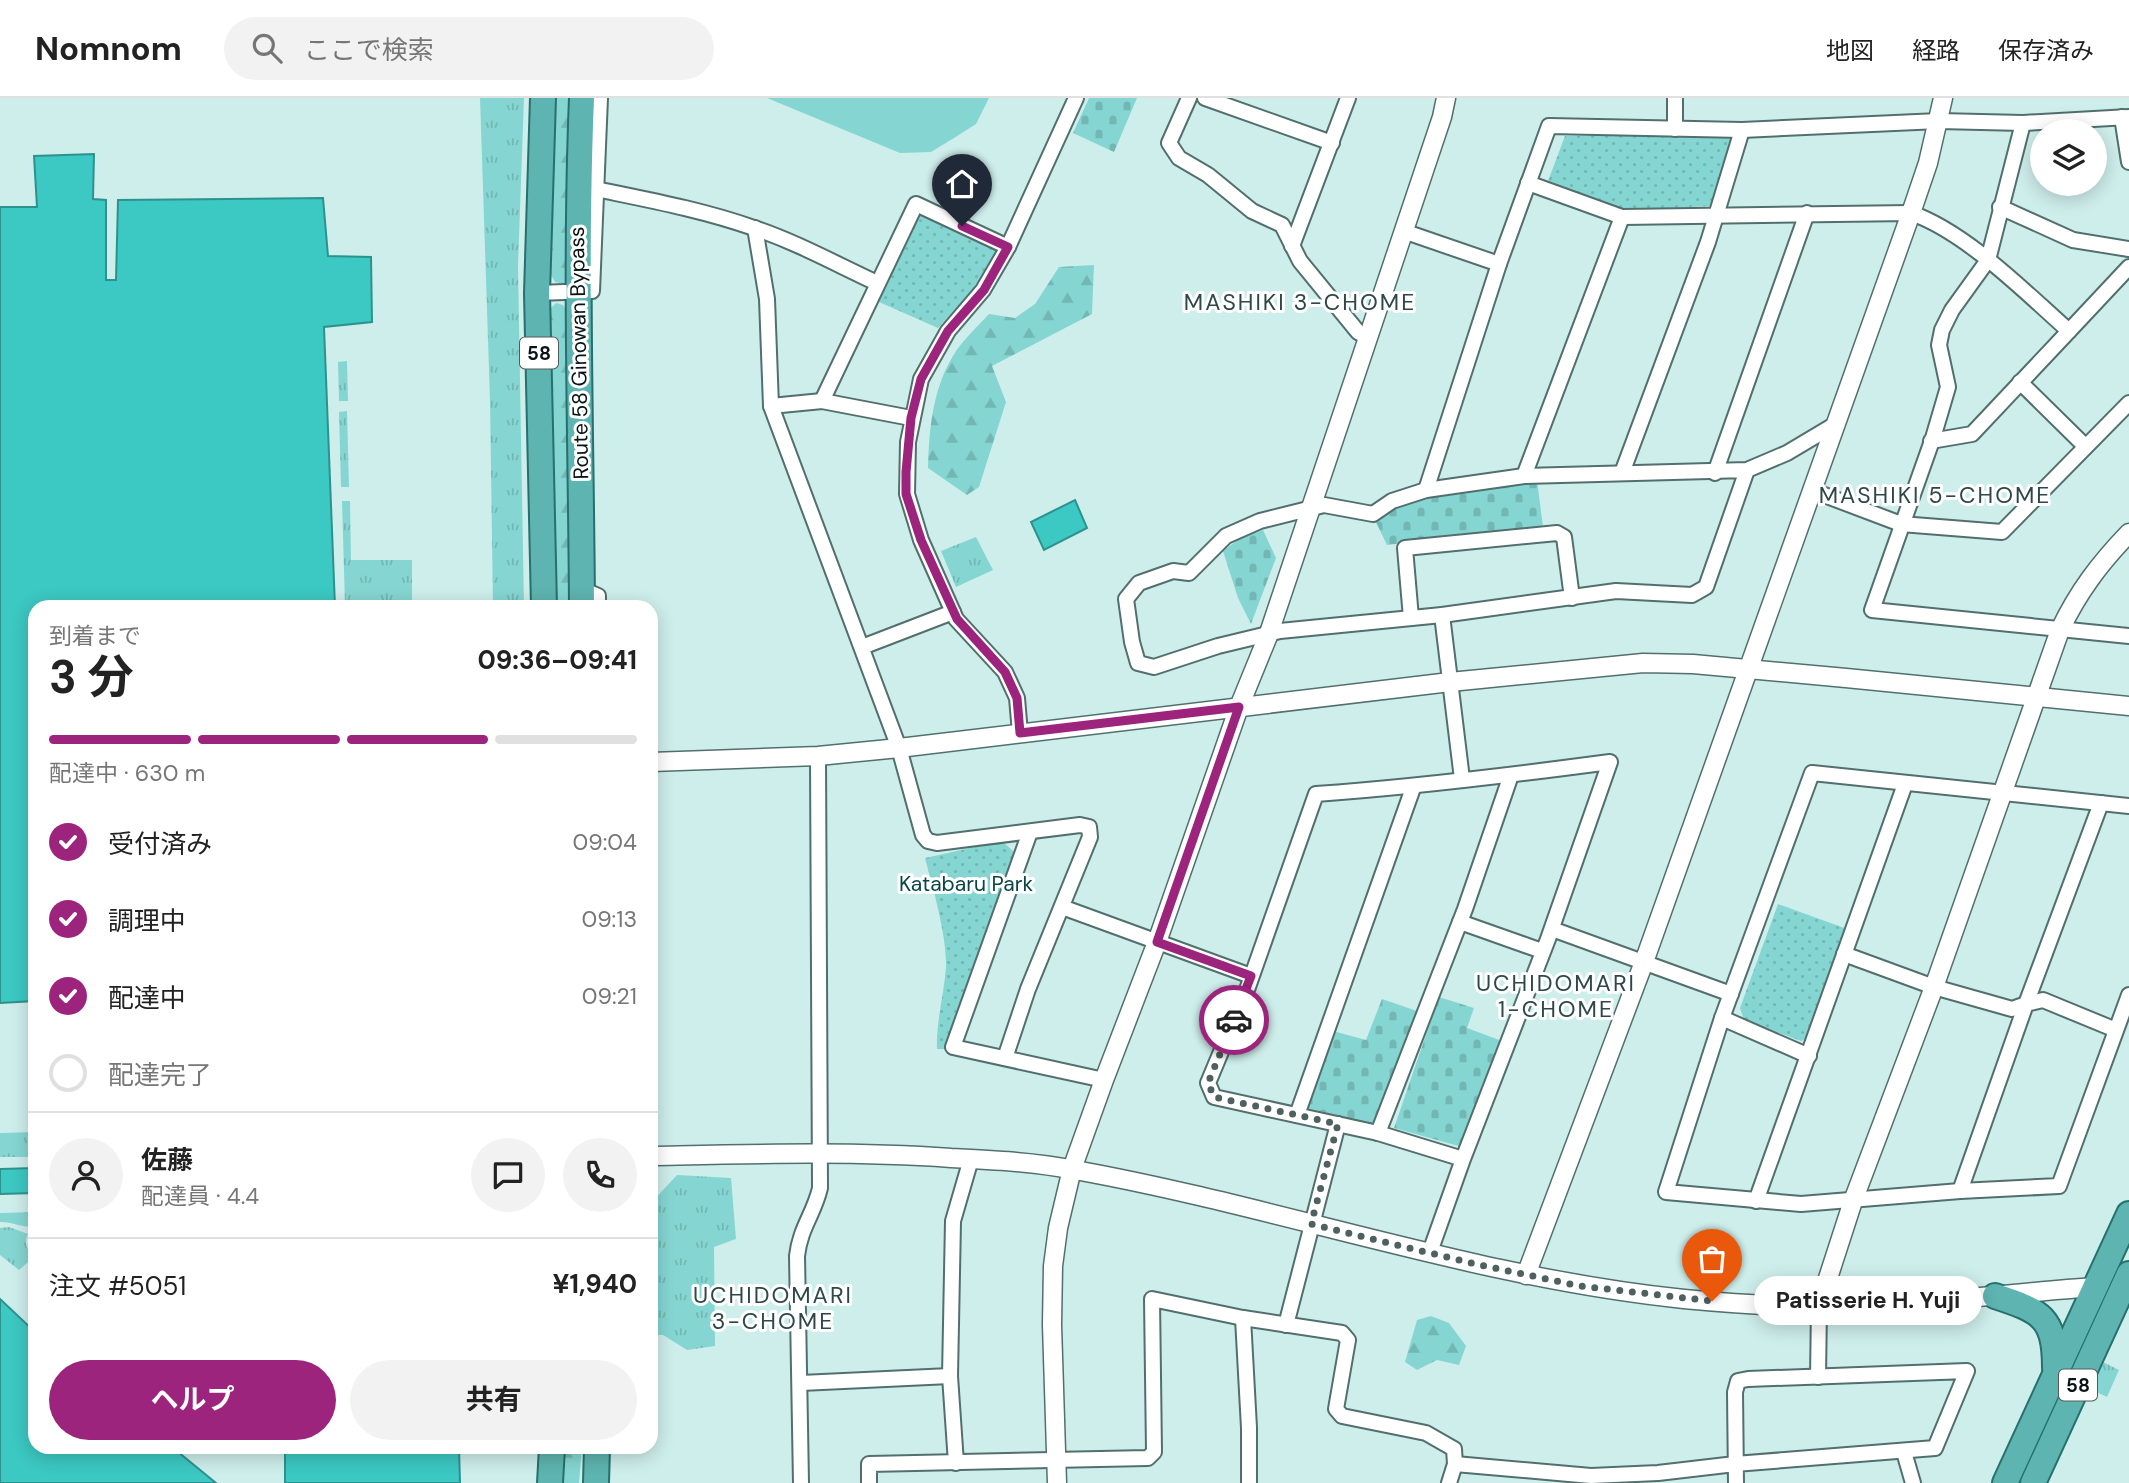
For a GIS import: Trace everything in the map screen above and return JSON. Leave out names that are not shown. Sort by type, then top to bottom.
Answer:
[{"type":"highway","name":"Route 58 Ginowan Bypass","points":[[543,98],[537,293],[544,600]]},
{"type":"highway","name":"Route 58 Ginowan Bypass","points":[[582,98],[578,189],[578,292],[588,600]]},
{"type":"highway","name":"58","points":[[2005,1483],[2129,1214]]},
{"type":"highway","name":"58","points":[[2033,1483],[2129,1274]]},
{"type":"highway","points":[[1995,1296],[2026,1306],[2045,1321],[2055,1344],[2055,1372]]},
{"type":"highway","points":[[550,1483],[552,1454]]},
{"type":"highway","points":[[596,1483],[597,1454]]},
{"type":"street","points":[[537,293],[592,291],[600,98]]},
{"type":"street","points":[[1020,733],[1017,698],[1005,672],[971,637],[953,612],[921,540],[906,494],[906,472],[911,418],[921,379],[935,350],[984,290],[1008,247],[1076,98]]},
{"type":"street","points":[[1189,98],[1169,143],[1179,158],[1208,175],[1252,211],[1282,225],[1300,261],[1358,332],[1368,338]]},
{"type":"street","points":[[1205,98],[1332,143]]},
{"type":"street","points":[[1292,246],[1348,98]]},
{"type":"street","points":[[1057,1483],[1053,1266],[1058,1228],[1072,1169],[1157,942],[1239,707],[1268,636],[1406,232],[1446,98]]},
{"type":"street","points":[[1675,98],[1675,129]]},
{"type":"street","points":[[1526,1275],[1644,962],[1911,213],[1939,121],[1943,98]]},
{"type":"street","points":[[1426,490],[1499,264],[1549,126],[1742,130],[1939,121],[2023,123],[2126,117],[2129,162]]},
{"type":"street","points":[[2023,123],[1989,260],[1952,310],[1942,330],[1939,345],[1948,387],[1872,610],[2129,636]]},
{"type":"street","points":[[1622,473],[1708,242],[1742,130]]},
{"type":"street","points":[[1528,183],[1622,216],[1911,213],[1928,219],[1989,260],[2069,331]]},
{"type":"street","points":[[596,189],[704,213],[755,228],[807,249],[877,284]]},
{"type":"street","points":[[822,401],[916,204],[1008,247]]},
{"type":"street","points":[[2000,207],[2073,240],[2129,249]]},
{"type":"street","points":[[1715,473],[1807,213]]},
{"type":"street","points":[[1524,476],[1622,216]]},
{"type":"street","points":[[755,228],[767,299],[771,406],[899,748],[923,835],[928,841],[937,843],[1080,825],[1089,828],[1090,837],[1032,978],[1005,1058]]},
{"type":"street","points":[[1406,232],[1499,264]]},
{"type":"street","points":[[1931,441],[1972,434],[2129,267]]},
{"type":"street","points":[[2021,382],[2085,446]]},
{"type":"street","points":[[771,406],[822,401],[911,418]]},
{"type":"street","points":[[1811,489],[1901,524],[2002,532],[2129,403]]},
{"type":"street","points":[[1747,470],[1706,587],[1692,595],[1616,591],[1443,615],[1280,631],[1218,646],[1154,667],[1138,663],[1126,600],[1139,583],[1173,571],[1189,573],[1226,536],[1260,521],[1324,505],[1373,514],[1392,501],[1426,490],[1524,476],[1715,473],[1747,470],[1787,453],[1834,425]]},
{"type":"street","points":[[1411,618],[1405,548],[1557,533],[1564,537],[1572,597]]},
{"type":"street","points":[[1818,1377],[1819,1306],[1853,1201],[1934,987],[2060,630],[2089,578],[2129,533]]},
{"type":"street","points":[[862,647],[953,612]]},
{"type":"street","points":[[1443,615],[1462,779]]},
{"type":"street","points":[[658,762],[818,756],[899,748],[1450,682],[1643,663],[1747,669],[2129,706]]},
{"type":"street","points":[[801,1483],[797,1256],[800,1236],[820,1188],[818,756]]},
{"type":"street","points":[[1430,1252],[1552,929],[1610,762],[1462,779],[1413,788],[1316,794],[1251,976],[1208,1083],[1214,1097],[1378,1133],[1463,1159]]},
{"type":"street","points":[[2129,806],[1812,773],[1722,1018],[1666,1192],[1801,1204],[2059,1186],[2129,995]]},
{"type":"street","points":[[1378,1133],[1460,922],[1511,775]]},
{"type":"street","points":[[1756,1202],[1905,784]]},
{"type":"street","points":[[1297,1115],[1413,788]]},
{"type":"street","points":[[1960,1191],[2101,803]]},
{"type":"street","points":[[1030,832],[953,1047],[1104,1080]]},
{"type":"street","points":[[1062,907],[1251,976]]},
{"type":"street","points":[[1460,922],[1542,951]]},
{"type":"street","points":[[1552,929],[1731,994]]},
{"type":"street","points":[[1844,954],[1934,987],[2012,1009],[2043,1000],[2116,1030]]},
{"type":"street","points":[[1722,1018],[1809,1056]]},
{"type":"street","points":[[1286,1325],[1338,1124]]},
{"type":"street","points":[[658,1156],[819,1153],[971,1159],[1072,1169],[1170,1189],[1526,1275],[1580,1286],[1685,1299],[1819,1306],[1995,1296],[2094,1287]]},
{"type":"street","points":[[956,1463],[950,1376],[953,1221],[971,1159]]},
{"type":"street","points":[[869,1483],[869,1464],[1148,1458],[1154,1452],[1152,1299],[1243,1318],[1342,1333],[1348,1340],[1336,1409],[1342,1416],[1426,1433],[1454,1449],[1455,1464],[1449,1483]]},
{"type":"street","points":[[1243,1318],[1249,1428],[1248,1483]]},
{"type":"street","points":[[1455,1464],[1591,1476],[1658,1473],[1735,1464],[1935,1448],[1967,1371],[1738,1381],[1735,1392],[1735,1464],[1736,1483]]},
{"type":"street","points":[[801,1384],[950,1376]]},
{"type":"street","points":[[1904,1452],[1913,1483]]},
{"type":"green space","points":[[480,98],[524,98],[518,266],[524,600],[493,600],[490,400]]},
{"type":"green space","points":[[557,98],[577,98],[570,281],[563,284],[555,282],[551,275],[552,150]]},
{"type":"green space","points":[[767,98],[989,98],[976,124],[954,138],[931,152],[900,153]]},
{"type":"green space","points":[[1089,98],[1137,98],[1114,152],[1073,133]]},
{"type":"green space","points":[[1733,135],[1711,206],[1626,210],[1548,181],[1565,136]]},
{"type":"green space","points":[[919,214],[997,250],[971,292],[938,328],[879,302]]},
{"type":"green space","points":[[1094,265],[1092,314],[992,366],[1006,402],[979,487],[967,495],[928,468],[934,407],[948,364],[960,346],[989,314],[1015,318],[1035,304],[1059,267]]},
{"type":"green space","points":[[556,303],[563,305],[568,312],[570,600],[553,600],[547,312]]},
{"type":"green space","points":[[347,361],[348,401],[339,401],[338,362]]},
{"type":"green space","points":[[347,411],[349,487],[341,487],[339,412]]},
{"type":"green space","points":[[1537,480],[1543,527],[1387,545],[1374,518],[1411,501],[1432,495]]},
{"type":"green space","points":[[342,501],[350,501],[351,560],[412,560],[412,600],[345,600]]},
{"type":"green space","points":[[1263,530],[1276,558],[1251,624],[1238,598],[1223,551],[1239,539]]},
{"type":"green space","points":[[976,537],[993,570],[956,587],[941,551]]},
{"type":"green space","name":"Katabaru Park","points":[[1002,841],[1014,852],[946,1049],[937,1049],[946,955],[939,912],[925,858]]},
{"type":"green space","points":[[1778,904],[1850,930],[1811,1037],[1801,1041],[1744,1020],[1740,1008]]},
{"type":"green space","points":[[1439,997],[1474,1008],[1467,1028],[1502,1041],[1462,1147],[1394,1128]]},
{"type":"green space","points":[[1382,999],[1417,1011],[1375,1125],[1308,1108],[1333,1031],[1366,1040]]},
{"type":"green space","points":[[28,1132],[28,1157],[0,1157],[0,1133]]},
{"type":"green space","points":[[677,1175],[731,1178],[736,1239],[714,1247],[715,1346],[687,1350],[663,1335],[658,1335],[658,1195]]},
{"type":"green space","points":[[28,1212],[28,1226],[0,1222],[0,1213]]},
{"type":"green space","points":[[9,1227],[28,1234],[28,1262],[19,1270],[0,1255],[0,1228]]},
{"type":"green space","points":[[1431,1316],[1449,1323],[1466,1346],[1459,1365],[1437,1360],[1417,1370],[1405,1362],[1417,1320]]},
{"type":"green space","points":[[2103,1362],[2119,1370],[2107,1397],[2090,1389]]},
{"type":"green space","points":[[563,1454],[581,1454],[579,1483],[561,1483]]},
{"type":"shaded area","points":[[94,154],[93,199],[106,200],[106,280],[116,280],[118,200],[323,198],[328,256],[371,257],[372,322],[324,327],[335,600],[28,600],[28,1001],[0,1003],[0,207],[37,207],[34,156]]},
{"type":"shaded area","points":[[1075,500],[1087,528],[1044,550],[1031,522]]},
{"type":"shaded area","points":[[28,1168],[28,1193],[0,1194],[0,1169]]},
{"type":"shaded area","points":[[0,1299],[28,1325],[28,1454],[181,1454],[216,1483],[0,1483]]},
{"type":"shaded area","points":[[285,1454],[459,1454],[460,1483],[285,1483]]},
{"type":"way so far","points":[[1234,1020],[1208,1083],[1214,1097],[1338,1124],[1311,1224],[1475,1264],[1580,1286],[1712,1301]]},
{"type":"place","name":"Patisserie H. Yuji","points":[[1712,1301]]},
{"type":"district","name":"MASHIKI 3-CHOME","points":[[1300,302]]},
{"type":"district","name":"MASHIKI 5-CHOME","points":[[1935,495]]},
{"type":"district","name":"UCHIDOMARI 1-CHOME","points":[[1556,996]]},
{"type":"district","name":"UCHIDOMARI 3-CHOME","points":[[773,1308]]},
{"type":"route","points":[[962,226],[1008,247],[984,290],[935,350],[921,379],[911,418],[906,494],[921,540],[957,619],[1005,672],[1017,698],[1020,733],[1239,707],[1157,942],[1251,976],[1234,1020]]}]
